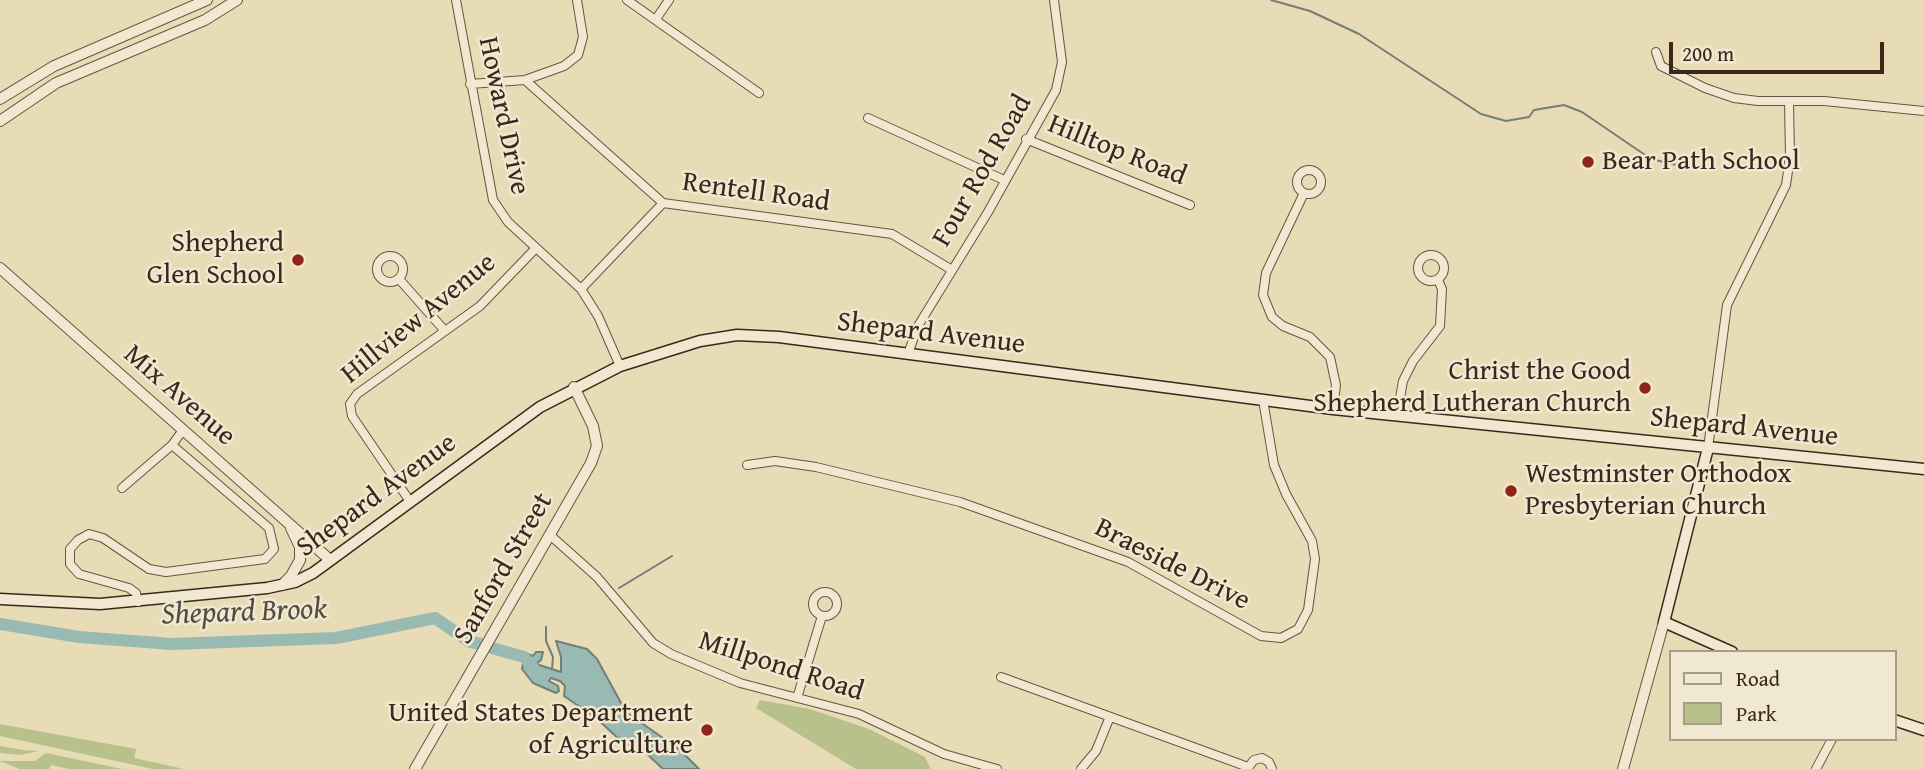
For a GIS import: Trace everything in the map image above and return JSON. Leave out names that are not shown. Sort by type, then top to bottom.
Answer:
[{"type":"main road","name":"Shepard Avenue","points":[[0,599],[100,604],[138,602],[282,585],[303,579],[540,407],[575,387],[620,366],[690,343],[737,335],[908,354],[1333,409],[1924,469]]},
{"type":"main road","points":[[1708,448],[1664,622],[1727,650]]},
{"type":"main road","points":[[1896,721],[1924,730]]},
{"type":"street","points":[[0,105],[4,118],[55,83],[205,20],[237,0]]},
{"type":"street","name":"Howard Drive","points":[[456,0],[493,200],[509,222],[581,289],[598,316],[620,366]]},
{"type":"street","points":[[470,84],[525,80],[564,66],[578,55],[583,37],[577,0]]},
{"type":"street","points":[[627,0],[759,93]]},
{"type":"street","points":[[656,19],[669,0]]},
{"type":"street","name":"Four Rod Road","points":[[908,354],[914,334],[1056,90],[1061,72],[1061,47],[1054,0]]},
{"type":"street","points":[[0,99],[38,74],[203,2],[205,20]]},
{"type":"street","points":[[135,31],[141,47]]},
{"type":"street","points":[[1656,52],[1661,66],[1714,91],[1746,100],[1833,101],[1924,111]]},
{"type":"street","points":[[525,80],[663,203]]},
{"type":"street","points":[[1708,448],[1727,305],[1786,185],[1790,157],[1789,101]]},
{"type":"street","points":[[868,118],[1004,180]]},
{"type":"street","name":"Hilltop Road","points":[[1026,139],[1190,205]]},
{"type":"street","points":[[1304,192],[1266,273],[1263,295],[1272,317],[1283,326],[1310,337],[1330,357],[1336,385],[1333,409]]},
{"type":"street","name":"Rentell Road","points":[[581,289],[663,203],[892,234],[952,270]]},
{"type":"street","name":"Hillview Avenue","points":[[409,500],[352,416],[350,404],[357,394],[480,306],[536,248]]},
{"type":"street","name":"Mix Avenue","points":[[0,268],[329,559]]},
{"type":"street","points":[[399,279],[445,331]]},
{"type":"street","points":[[1397,415],[1403,381],[1413,361],[1440,326],[1443,302],[1438,280]]},
{"type":"street","name":"Sanford Street","points":[[415,769],[591,463],[597,446],[593,426],[575,387]]},
{"type":"street","name":"Braeside Drive","points":[[747,466],[775,461],[816,467],[960,502],[1128,562],[1261,636],[1281,638],[1298,629],[1307,610],[1315,559],[1312,541],[1286,494],[1275,465],[1263,400]]},
{"type":"street","points":[[122,488],[172,445],[183,430]]},
{"type":"street","points":[[138,602],[136,593],[129,589],[79,574],[70,564],[70,550],[78,540],[89,534],[103,538],[149,569],[166,572],[265,559],[272,553],[275,545],[269,528],[172,445]]},
{"type":"street","points":[[282,585],[291,576],[300,556],[295,536],[285,519]]},
{"type":"street","name":"Millpond Road","points":[[550,535],[597,577],[645,635],[664,651],[740,683],[859,714],[944,754],[997,769]]},
{"type":"street","points":[[797,698],[822,616]]},
{"type":"street","points":[[1623,769],[1664,622]]},
{"type":"street","points":[[1001,677],[1247,768],[1254,760],[1262,758],[1269,762],[1272,769]]},
{"type":"street","points":[[1081,769],[1096,751],[1109,719]]},
{"type":"street","points":[[1816,769],[1831,741]]},
{"type":"green space","points":[[760,700],[810,709],[869,729],[925,757],[931,769],[856,769],[756,708]]},
{"type":"green space","points":[[0,724],[136,749],[134,758],[184,769],[153,769],[0,736]]},
{"type":"green space","points":[[0,746],[38,751],[21,755],[0,753]]},
{"type":"green space","points":[[46,753],[122,769],[69,769],[51,765],[49,769],[19,769],[0,761],[35,761]]},
{"type":"water","points":[[556,641],[587,649],[597,659],[626,712],[680,750],[699,769],[663,769],[647,754],[620,740],[596,718],[564,696],[565,686],[560,681],[551,678],[549,681],[558,686],[559,691],[556,693],[533,683],[522,669],[525,653],[533,656],[536,652],[543,652],[541,660],[536,664],[561,672],[561,657]]},
{"type":"waterway","points":[[1271,0],[1310,11],[1359,34],[1481,114],[1506,121],[1529,117],[1534,110],[1564,105],[1582,112],[1651,159],[1677,165]]},
{"type":"waterway","points":[[619,588],[672,556]]},
{"type":"waterway","name":"Shepard Brook","points":[[0,624],[79,637],[172,644],[336,638],[435,618],[470,642],[481,644]]},
{"type":"waterway","points":[[546,627],[546,641],[553,657],[552,669]]},
{"type":"waterway","name":"Shepard Brook","points":[[492,648],[524,657],[534,669]]},
{"type":"place","name":"Bear Path School","points":[[1588,162]]},
{"type":"place","name":"Shepherd Glen School","points":[[298,260]]},
{"type":"place","name":"Christ the Good Shepherd Lutheran Church","points":[[1645,388]]},
{"type":"place","name":"Westminster Orthodox Presbyterian Church","points":[[1511,491]]},
{"type":"place","name":"United States Department of Agriculture","points":[[707,730]]}]
